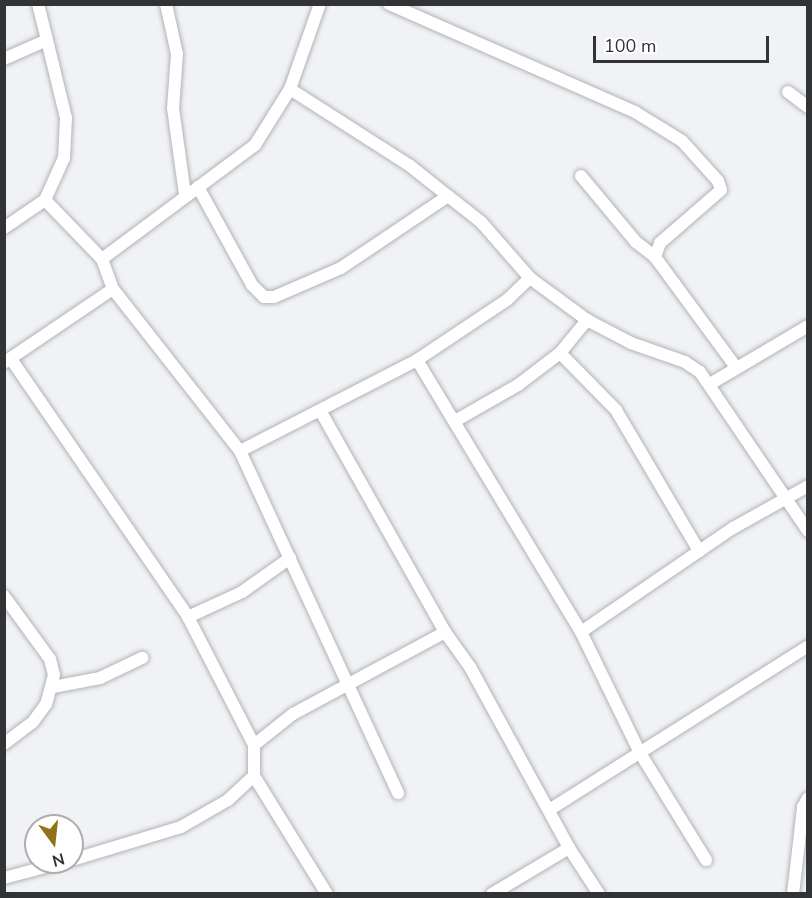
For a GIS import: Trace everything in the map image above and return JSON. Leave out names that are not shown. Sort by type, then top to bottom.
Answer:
[{"type":"street","points":[[4,228],[45,200],[57,176],[66,139],[62,94],[38,4]]},
{"type":"street","points":[[166,4],[177,54],[173,108],[185,194]]},
{"type":"street","points":[[102,259],[158,219],[185,194],[255,145],[290,89],[320,4]]},
{"type":"street","points":[[389,4],[616,104],[682,141],[718,182],[721,190],[660,243],[656,257]]},
{"type":"street","points":[[4,59],[47,40]]},
{"type":"street","points":[[290,89],[409,165],[481,222],[530,278],[587,320],[631,343],[685,362],[710,384],[807,531]]},
{"type":"street","points":[[788,92],[807,107]]},
{"type":"street","points":[[581,176],[636,242],[656,257],[735,366]]},
{"type":"street","points":[[198,187],[252,285],[264,297],[274,297],[340,268],[448,196]]},
{"type":"street","points":[[45,200],[102,259],[113,289],[240,452],[398,793]]},
{"type":"street","points":[[240,452],[321,412],[417,360],[507,300],[530,278]]},
{"type":"street","points":[[113,289],[8,361],[188,617],[254,745],[254,776],[327,894]]},
{"type":"street","points":[[455,421],[518,385],[560,353],[587,320]]},
{"type":"street","points":[[710,384],[735,366],[807,326]]},
{"type":"street","points":[[560,353],[616,410],[699,551]]},
{"type":"street","points":[[417,360],[581,632],[640,753],[706,860]]},
{"type":"street","points":[[321,412],[445,632],[470,668],[569,848],[599,894]]},
{"type":"street","points":[[581,632],[648,589],[699,551],[807,486]]},
{"type":"street","points":[[188,617],[242,592],[290,558]]},
{"type":"street","points":[[4,744],[33,722],[53,687],[50,659],[5,597]]},
{"type":"street","points":[[254,745],[278,723],[445,632]]},
{"type":"street","points":[[549,810],[807,646]]},
{"type":"street","points":[[53,687],[100,678],[142,658]]},
{"type":"street","points":[[84,856],[181,827],[228,801],[254,776]]},
{"type":"street","points":[[793,894],[803,807],[807,798]]},
{"type":"street","points":[[492,894],[569,848]]},
{"type":"street","points":[[4,878],[24,873]]}]
